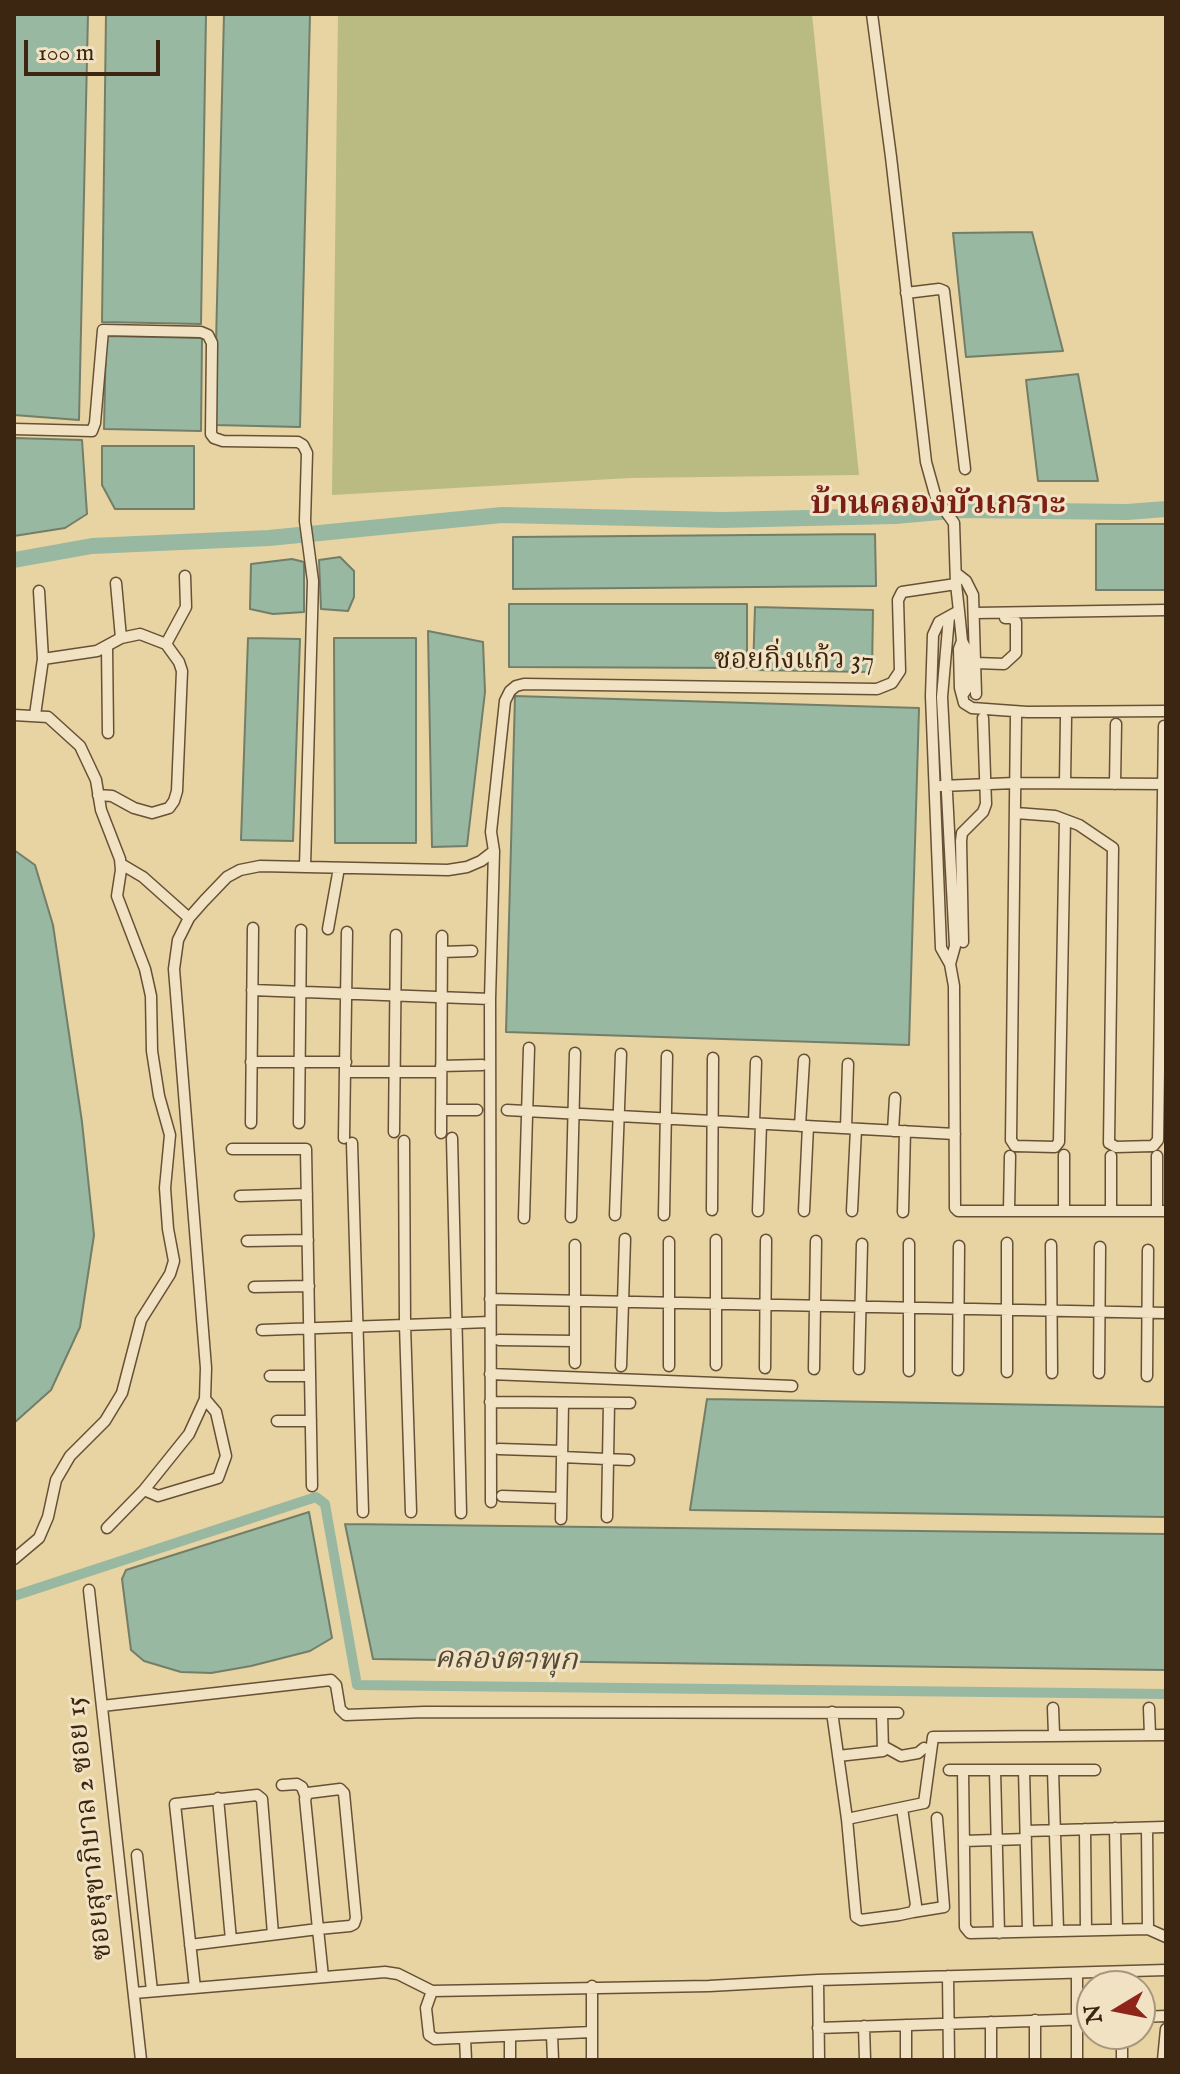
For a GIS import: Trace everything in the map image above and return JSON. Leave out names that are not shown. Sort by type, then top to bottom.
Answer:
[{"type":"street","points":[[872,14],[926,462],[936,498],[954,523],[957,579],[954,614],[938,678],[937,696],[941,786],[951,870],[955,946],[950,964]]},
{"type":"street","points":[[906,293],[944,291],[965,469]]},
{"type":"street","points":[[14,429],[92,431],[103,330],[204,332],[212,343],[211,434],[217,440],[298,442],[303,445],[307,453],[306,532],[313,581],[305,867]]},
{"type":"street","points":[[166,644],[186,607],[185,576]]},
{"type":"street","points":[[957,579],[971,587],[975,615],[964,703],[972,708],[1003,711],[1166,711]]},
{"type":"street","name":"ซอยกิ่งแก้ว 37","points":[[494,851],[491,832],[505,701],[516,686],[877,689],[892,683],[900,671],[898,600],[902,592],[957,579]]},
{"type":"street","points":[[116,583],[121,638]]},
{"type":"street","points":[[35,715],[43,659],[39,591]]},
{"type":"street","points":[[975,615],[1166,610]]},
{"type":"street","points":[[954,614],[970,652],[976,694]]},
{"type":"street","points":[[970,652],[999,665],[1016,653],[1016,622],[1012,618],[975,615]]},
{"type":"street","points":[[43,659],[75,656],[121,638],[143,635],[166,644],[175,654],[182,671],[174,801],[169,808],[152,813],[134,808],[122,799],[98,795]]},
{"type":"street","points":[[107,646],[108,733]]},
{"type":"street","points":[[14,715],[48,717],[80,746],[96,780],[101,810],[121,864],[117,896],[145,969],[151,996],[152,1051],[159,1096],[170,1135],[165,1188],[174,1261],[170,1274],[141,1320],[122,1393],[105,1421],[70,1456],[56,1480],[48,1517],[39,1538],[14,1559]]},
{"type":"street","points":[[1016,717],[1011,1140],[1015,1146],[1055,1147],[1059,1142],[1065,820]]},
{"type":"street","points":[[963,942],[961,841],[962,833],[983,812],[986,804],[983,718]]},
{"type":"street","points":[[1065,783],[1066,718]]},
{"type":"street","points":[[1115,784],[1116,724]]},
{"type":"street","points":[[1016,813],[1055,816],[1065,820],[1109,844],[1114,855],[1109,1143],[1116,1147],[1153,1146],[1158,1140],[1164,726]]},
{"type":"street","points":[[941,786],[1165,784]]},
{"type":"street","points":[[941,786],[938,870],[941,948],[950,964],[954,986],[955,1208],[958,1211],[1162,1211],[1157,1156]]},
{"type":"street","points":[[107,1528],[144,1490],[189,1434],[205,1399],[206,1368],[174,969],[178,940],[189,918],[221,884],[240,870],[260,866],[448,870],[475,864],[494,851]]},
{"type":"street","points":[[494,851],[490,999],[490,1402],[496,1499],[561,1498]]},
{"type":"street","points":[[121,864],[143,877],[189,918]]},
{"type":"street","points":[[328,929],[339,868]]},
{"type":"street","points":[[938,870],[951,870]]},
{"type":"street","points":[[251,1123],[253,928]]},
{"type":"street","points":[[299,1123],[301,930]]},
{"type":"street","points":[[347,932],[345,1067],[363,1512]]},
{"type":"street","points":[[394,1132],[396,935]]},
{"type":"street","points":[[442,936],[441,1110],[446,1135],[456,1324],[461,1513]]},
{"type":"street","points":[[442,952],[472,951]]},
{"type":"street","points":[[252,990],[490,999]]},
{"type":"street","points":[[524,1218],[529,1048]]},
{"type":"street","points":[[571,1217],[575,1053]]},
{"type":"street","points":[[615,1215],[621,1054]]},
{"type":"street","points":[[664,1215],[667,1056]]},
{"type":"street","points":[[712,1210],[713,1058]]},
{"type":"street","points":[[804,1060],[804,1211]]},
{"type":"street","points":[[251,1062],[299,1062],[395,1071],[482,1065]]},
{"type":"street","points":[[756,1062],[758,1211]]},
{"type":"street","points":[[848,1064],[852,1211]]},
{"type":"street","points":[[895,1098],[903,1212]]},
{"type":"street","points":[[441,1110],[477,1110]]},
{"type":"street","points":[[507,1110],[955,1134]]},
{"type":"street","points":[[404,1141],[405,1325],[411,1512]]},
{"type":"street","points":[[232,1149],[306,1149],[312,1486]]},
{"type":"street","points":[[1064,1155],[1064,1209]]},
{"type":"street","points":[[1009,1210],[1010,1156]]},
{"type":"street","points":[[1111,1156],[1111,1210]]},
{"type":"street","points":[[240,1196],[307,1194]]},
{"type":"street","points":[[621,1366],[625,1239]]},
{"type":"street","points":[[247,1241],[308,1240]]},
{"type":"street","points":[[716,1240],[716,1365]]},
{"type":"street","points":[[765,1368],[766,1240]]},
{"type":"street","points":[[814,1369],[816,1241]]},
{"type":"street","points":[[669,1242],[669,1366]]},
{"type":"street","points":[[1007,1243],[1007,1372]]},
{"type":"street","points":[[859,1369],[862,1244]]},
{"type":"street","points":[[909,1244],[909,1371]]},
{"type":"street","points":[[575,1245],[575,1363]]},
{"type":"street","points":[[1051,1245],[1052,1373]]},
{"type":"street","points":[[958,1370],[959,1246]]},
{"type":"street","points":[[1099,1373],[1100,1247]]},
{"type":"street","points":[[1147,1376],[1148,1250]]},
{"type":"street","points":[[254,1287],[309,1286]]},
{"type":"street","points":[[490,1299],[1166,1313]]},
{"type":"street","points":[[262,1330],[490,1322]]},
{"type":"street","points":[[499,1340],[574,1341]]},
{"type":"street","points":[[490,1374],[792,1386]]},
{"type":"street","points":[[270,1376],[310,1376]]},
{"type":"street","points":[[144,1490],[158,1496],[218,1478],[226,1456],[216,1412],[205,1399]]},
{"type":"street","points":[[490,1402],[630,1403]]},
{"type":"street","points":[[561,1519],[563,1403]]},
{"type":"street","points":[[607,1517],[609,1403]]},
{"type":"street","points":[[277,1421],[311,1421]]},
{"type":"street","points":[[499,1449],[629,1460]]},
{"type":"street","name":"ซอยสุขาภิบาล 2 ซอย 15","points":[[89,1590],[141,2060]]},
{"type":"street","points":[[102,1706],[331,1680],[336,1685],[340,1709],[346,1715],[424,1712],[898,1713]]},
{"type":"street","points":[[1053,1708],[1054,1734]]},
{"type":"street","points":[[1149,1708],[1150,1735]]},
{"type":"street","points":[[832,1712],[847,1819],[856,1917],[861,1920],[944,1907],[937,1818]]},
{"type":"street","points":[[838,1756],[883,1751],[882,1713]]},
{"type":"street","points":[[847,1819],[924,1803],[933,1737],[1166,1735]]},
{"type":"street","points":[[883,1746],[901,1756],[918,1753],[924,1748]]},
{"type":"street","points":[[949,1770],[1095,1770]]},
{"type":"street","points":[[963,1770],[965,1927],[970,1933],[1148,1929],[1166,1937]]},
{"type":"street","points":[[995,1770],[999,1933]]},
{"type":"street","points":[[1024,1770],[1028,1931]]},
{"type":"street","points":[[1053,1770],[1058,1930]]},
{"type":"street","points":[[282,1785],[297,1784],[305,1795],[323,1977]]},
{"type":"street","points":[[190,1945],[354,1924],[344,1793],[340,1789],[305,1795]]},
{"type":"street","points":[[195,1988],[174,1808],[179,1802],[257,1795],[262,1799],[273,1934]]},
{"type":"street","points":[[218,1798],[231,1940]]},
{"type":"street","points":[[902,1808],[916,1905],[913,1912]]},
{"type":"street","points":[[964,1841],[998,1840],[1055,1830],[1164,1827]]},
{"type":"street","points":[[1115,1828],[1117,1929]]},
{"type":"street","points":[[1147,1828],[1148,1929]]},
{"type":"street","points":[[1085,1829],[1086,1930]]},
{"type":"street","points":[[137,1855],[152,1991]]},
{"type":"street","points":[[134,1993],[385,1972],[398,1974],[432,1991],[709,1986],[1076,1973]]},
{"type":"street","points":[[948,1976],[949,2060]]},
{"type":"street","points":[[818,1980],[819,2060]]},
{"type":"street","points":[[592,1986],[592,2060]]},
{"type":"street","points":[[432,1991],[426,2008],[429,2035],[435,2039],[592,2032]]},
{"type":"street","points":[[818,2028],[1076,2019]]},
{"type":"street","points":[[1035,2020],[1035,2060]]},
{"type":"street","points":[[991,2022],[991,2060]]},
{"type":"street","points":[[906,2025],[906,2060]]},
{"type":"street","points":[[864,2026],[865,2060]]},
{"type":"street","points":[[1163,2060],[1166,2029]]},
{"type":"street","points":[[552,2035],[553,2060]]},
{"type":"street","points":[[510,2036],[510,2060]]},
{"type":"street","points":[[465,2038],[466,2060]]},
{"type":"green space","points":[[338,14],[812,14],[859,475],[630,478],[332,495]]},
{"type":"shaded area","points":[[14,14],[88,14],[79,420],[14,415]]},
{"type":"shaded area","points":[[106,14],[206,14],[201,324],[102,322]]},
{"type":"shaded area","points":[[224,14],[310,14],[300,427],[214,425]]},
{"type":"shaded area","points":[[1032,232],[1063,351],[966,357],[953,233]]},
{"type":"shaded area","points":[[106,336],[202,338],[201,431],[104,429]]},
{"type":"shaded area","points":[[1078,374],[1098,481],[1038,481],[1026,380]]},
{"type":"shaded area","points":[[14,438],[82,440],[87,514],[65,528],[14,536]]},
{"type":"shaded area","points":[[102,446],[194,446],[194,509],[115,509],[102,485]]},
{"type":"shaded area","points":[[1096,524],[1166,524],[1166,590],[1096,590]]},
{"type":"shaded area","points":[[875,534],[876,586],[513,589],[513,537]]},
{"type":"shaded area","points":[[340,557],[354,571],[354,597],[348,611],[321,609],[319,560]]},
{"type":"shaded area","points":[[292,559],[304,562],[304,612],[273,614],[250,609],[251,564]]},
{"type":"shaded area","points":[[509,604],[747,604],[747,668],[509,667]]},
{"type":"shaded area","points":[[755,607],[873,610],[872,672],[753,670]]},
{"type":"shaded area","points":[[428,631],[483,642],[485,692],[467,846],[432,847]]},
{"type":"shaded area","points":[[248,638],[300,639],[293,841],[241,840]]},
{"type":"shaded area","points":[[334,638],[416,638],[416,843],[335,843]]},
{"type":"shaded area","points":[[515,696],[919,708],[909,1045],[506,1032]]},
{"type":"shaded area","points":[[14,850],[35,865],[53,925],[82,1122],[94,1235],[80,1327],[51,1390],[14,1423]]},
{"type":"shaded area","points":[[707,1399],[1166,1407],[1166,1517],[690,1510]]},
{"type":"shaded area","points":[[309,1512],[332,1638],[310,1651],[211,1673],[181,1672],[144,1661],[131,1650],[122,1579],[126,1570]]},
{"type":"shaded area","points":[[345,1524],[1166,1534],[1166,1670],[373,1659]]},
{"type":"waterway","points":[[14,560],[92,546],[269,538],[502,515],[722,520],[895,516],[962,510],[1127,512],[1166,509]]},
{"type":"waterway","name":"คลองตาพุก","points":[[14,1596],[316,1497],[325,1504],[357,1685],[1166,1694]]},
{"type":"district","name":"บ้านคลองบัวเกราะ","points":[[938,506]]}]
